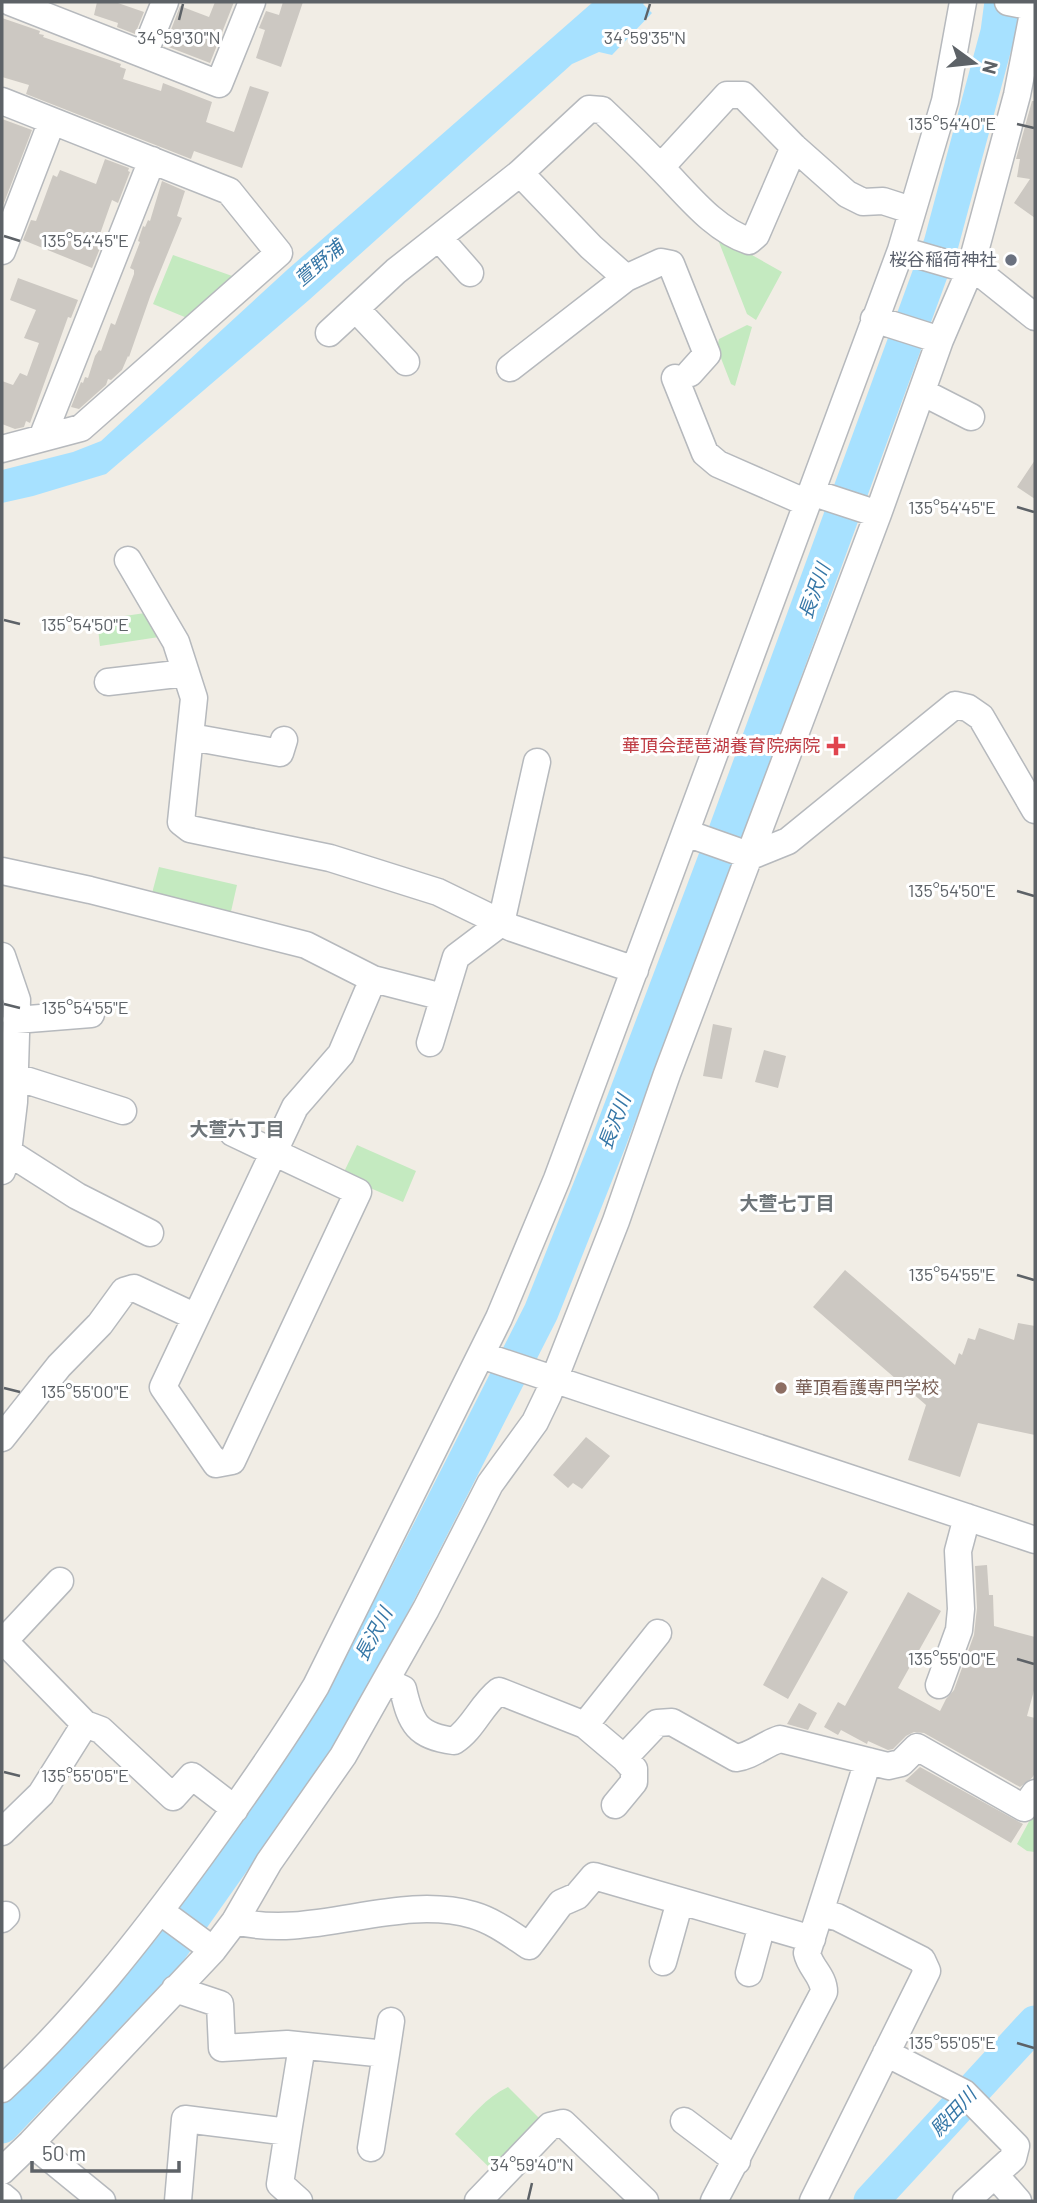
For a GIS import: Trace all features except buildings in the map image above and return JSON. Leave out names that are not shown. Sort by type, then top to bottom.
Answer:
[{"type":"street","points":[[10,2],[71,13],[144,54],[219,84],[252,2]]},
{"type":"street","points":[[144,54],[165,2]]},
{"type":"street","points":[[2,2089],[69,2023],[164,1914],[286,1735],[316,1686],[487,1357],[499,1318],[557,1179],[635,970],[691,835],[813,497],[906,251],[911,210],[945,101],[963,2]]},
{"type":"street","points":[[2,2171],[176,1989],[235,1921],[269,1862],[343,1756],[426,1609],[490,1484],[535,1422],[550,1378],[616,1221],[667,1074],[874,513],[922,392],[934,338],[964,269],[1014,107],[1026,4]]},
{"type":"street","points":[[661,167],[727,95],[743,95],[794,147],[847,194],[863,202],[883,201],[911,210]]},
{"type":"street","points":[[2,100],[229,191],[279,253],[81,428],[2,449]]},
{"type":"street","points":[[329,333],[396,271],[440,239],[520,173],[589,109],[602,110],[661,167],[698,208],[740,238],[749,241],[757,235],[794,147]]},
{"type":"street","points":[[2,251],[52,121]]},
{"type":"street","points":[[42,438],[152,160]]},
{"type":"street","points":[[520,173],[591,247],[626,278]]},
{"type":"street","points":[[440,239],[470,273]]},
{"type":"street","points":[[906,251],[980,273],[1035,317]]},
{"type":"street","points":[[510,368],[626,278],[661,262],[671,264],[707,354],[682,375],[705,453],[718,464],[813,497],[874,513]]},
{"type":"street","points":[[356,309],[406,362]]},
{"type":"street","points":[[878,321],[934,338]]},
{"type":"street","points":[[922,392],[971,416]]},
{"type":"street","points":[[128,560],[176,642],[194,698],[181,822],[190,829],[330,858],[438,892],[501,923],[635,970]]},
{"type":"street","points":[[108,682],[186,673]]},
{"type":"street","points":[[691,835],[748,855],[788,841],[955,705],[968,708],[981,717],[1035,810]]},
{"type":"street","points":[[191,737],[280,753],[284,740]]},
{"type":"street","points":[[430,1043],[456,957],[501,923],[537,762]]},
{"type":"street","points":[[2,870],[306,945],[373,979],[443,997]]},
{"type":"street","points":[[2,956],[12,1007],[16,1077],[5,1162],[150,1233]]},
{"type":"street","points":[[233,1133],[273,1152],[358,1192],[232,1461],[216,1464],[163,1387],[273,1152],[295,1107],[341,1054],[373,979]]},
{"type":"street","points":[[12,1007],[91,1014]]},
{"type":"street","points":[[16,1077],[123,1111]]},
{"type":"street","points":[[2,1438],[59,1366],[100,1324],[124,1291],[134,1288],[196,1317]]},
{"type":"street","points":[[487,1357],[1035,1540]]},
{"type":"street","points":[[939,1685],[959,1630],[961,1609],[958,1551],[967,1517]]},
{"type":"street","points":[[60,1581],[3,1643],[85,1724],[101,1730],[173,1797],[192,1776],[235,1809]]},
{"type":"street","points":[[585,1725],[658,1633]]},
{"type":"street","points":[[386,1681],[403,1689],[409,1716],[421,1731],[437,1739],[454,1741],[462,1736],[487,1700],[499,1691],[585,1725],[634,1769],[634,1782],[614,1805]]},
{"type":"street","points":[[624,1758],[657,1723],[672,1722],[736,1758],[743,1757],[769,1742],[780,1740],[888,1766],[901,1763],[917,1747],[1024,1808],[1035,1793]]},
{"type":"street","points":[[2,1832],[41,1794],[85,1724]]},
{"type":"street","points":[[714,2201],[824,1992],[824,1983],[809,1961],[807,1953],[868,1761]]},
{"type":"street","points":[[235,1921],[254,1926],[309,1926],[414,1910],[451,1910],[476,1916],[502,1928],[529,1946],[561,1903],[577,1896],[594,1876],[812,1939]]},
{"type":"street","points":[[663,1962],[680,1901]]},
{"type":"street","points":[[813,2201],[927,1971],[922,1960],[837,1917],[820,1913]]},
{"type":"street","points":[[164,1914],[209,1948]]},
{"type":"street","points":[[749,1973],[762,1925]]},
{"type":"street","points":[[176,1989],[220,2004],[222,2048],[287,2044],[386,2054]]},
{"type":"street","points":[[371,2148],[391,2021]]},
{"type":"street","points":[[299,2201],[280,2184],[302,2046]]},
{"type":"street","points":[[886,2053],[971,2100],[1016,2146],[1013,2158],[965,2201]]},
{"type":"street","points":[[178,2201],[185,2119],[288,2132]]},
{"type":"street","points":[[684,2120],[737,2161]]},
{"type":"street","points":[[478,2201],[550,2126],[563,2123],[645,2201]]},
{"type":"street","points":[[31,2143],[102,2201]]},
{"type":"street","points":[[995,2175],[1018,2201]]},
{"type":"street","points":[[2,2196],[8,2201]]},
{"type":"green space","points":[[717,229],[752,255],[782,272],[756,320],[747,314],[715,232]]},
{"type":"green space","points":[[173,255],[235,277],[192,320],[153,304]]},
{"type":"green space","points":[[747,325],[752,327],[735,386],[731,384],[717,348],[719,339]]},
{"type":"green space","points":[[152,612],[159,637],[100,646],[97,620]]},
{"type":"green space","points":[[159,867],[237,885],[230,916],[151,897]]},
{"type":"green space","points":[[357,1145],[416,1171],[403,1202],[342,1176]]},
{"type":"green space","points":[[1033,1814],[1035,1852],[1027,1851],[1017,1844]]},
{"type":"green space","points":[[508,2087],[541,2120],[494,2172],[455,2134],[486,2102]]},
{"type":"water","name":"萱野浦","points":[[593,2],[645,2],[643,4],[652,13],[612,55],[599,52],[572,64],[309,300],[106,474],[2,503],[2,470],[73,452],[101,441],[287,270]]},
{"type":"waterway","name":"長沢川","points":[[2,2126],[169,1951],[316,1743],[395,1599],[541,1312],[725,834],[941,244],[998,32],[1002,2]]},
{"type":"waterway","name":"殿田川","points":[[871,2201],[1035,2023]]},
{"type":"place","name":"桜谷稲荷神社","points":[[1011,260]]},
{"type":"place","name":"華頂会琵琶湖養育院病院","points":[[836,746]]},
{"type":"place","name":"華頂看護専門学校","points":[[781,1388]]},
{"type":"district","name":"大萱六丁目","points":[[237,1129]]},
{"type":"district","name":"大萱七丁目","points":[[787,1203]]}]
